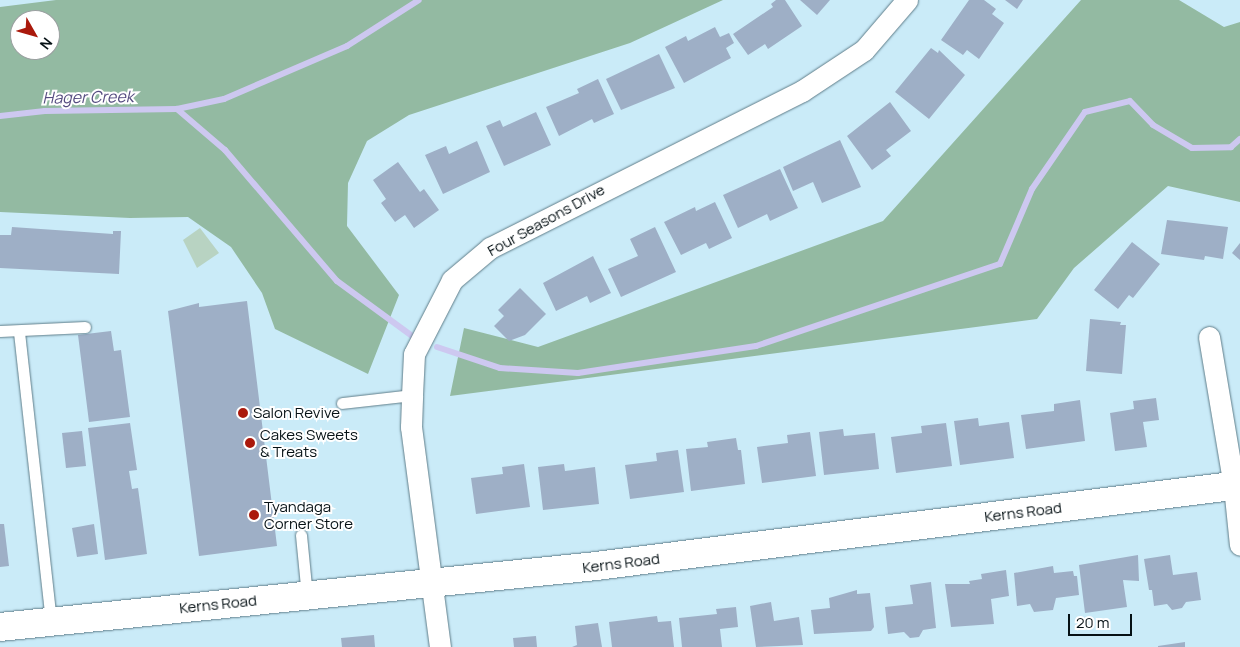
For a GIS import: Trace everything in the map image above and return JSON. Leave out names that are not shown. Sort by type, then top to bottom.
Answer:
[{"type":"street","name":"Four Seasons Drive","points":[[440,647],[411,427],[412,395],[414,354],[452,280],[490,248],[802,91],[864,50],[907,0]]},
{"type":"street","points":[[1208,337],[1237,486],[1240,545]]},
{"type":"street","name":"Kerns Road","points":[[0,626],[433,583],[1237,486]]},
{"type":"lane","points":[[0,331],[19,332],[85,327]]},
{"type":"lane","points":[[19,332],[51,620]]},
{"type":"lane","points":[[342,403],[412,395]]},
{"type":"lane","points":[[301,534],[307,596]]},
{"type":"green space","points":[[56,0],[723,0],[630,43],[409,115],[367,141],[348,183],[347,226],[399,295],[368,374],[275,329],[262,293],[231,247],[188,217],[130,218],[0,212],[0,7]]},
{"type":"green space","points":[[1081,0],[1179,0],[1224,27],[1240,22],[1240,202],[1168,186],[1074,268],[1037,319],[450,396],[464,328],[538,347],[883,221]]},
{"type":"green space","points":[[200,228],[219,253],[197,268],[183,240]]},
{"type":"building","points":[[776,0],[785,0],[802,26],[768,49],[765,44],[748,55],[733,34],[773,7],[771,4]]},
{"type":"building","points":[[800,0],[830,0],[817,15]]},
{"type":"building","points":[[969,0],[984,0],[996,9],[992,14],[1004,23],[979,59],[967,50],[963,55],[941,40]]},
{"type":"building","points":[[1005,0],[1023,0],[1017,9]]},
{"type":"building","points":[[715,27],[720,37],[729,33],[734,43],[726,48],[731,58],[684,83],[665,47],[686,36],[688,41]]},
{"type":"building","points":[[931,48],[938,53],[939,50],[965,75],[929,119],[895,92]]},
{"type":"building","points":[[659,54],[675,88],[621,110],[606,79]]},
{"type":"building","points":[[598,79],[614,114],[594,123],[592,119],[559,136],[546,107],[579,93],[577,89]]},
{"type":"building","points":[[890,102],[911,131],[886,150],[891,156],[872,170],[847,136]]},
{"type":"building","points":[[536,112],[551,145],[504,166],[486,126],[500,120],[503,127]]},
{"type":"building","points":[[840,140],[861,187],[822,203],[813,182],[793,191],[783,167]]},
{"type":"building","points":[[477,141],[490,172],[443,194],[425,155],[446,146],[449,154]]},
{"type":"building","points":[[398,162],[420,192],[424,189],[439,210],[414,228],[405,215],[395,222],[381,203],[386,199],[373,180]]},
{"type":"building","points":[[780,169],[798,208],[770,221],[767,214],[738,228],[723,195]]},
{"type":"building","points":[[715,202],[732,238],[709,249],[706,243],[681,255],[664,222],[695,207],[696,211]]},
{"type":"building","points":[[1167,220],[1228,227],[1223,259],[1205,256],[1204,260],[1161,254]]},
{"type":"building","points":[[12,227],[113,234],[113,231],[121,231],[119,274],[0,268],[0,235],[11,235]]},
{"type":"building","points":[[655,227],[676,272],[621,297],[608,269],[638,256],[630,239]]},
{"type":"building","points":[[1132,242],[1160,264],[1133,298],[1129,295],[1118,309],[1094,290]]},
{"type":"building","points":[[1240,243],[1240,260],[1232,253]]},
{"type":"building","points":[[593,256],[611,293],[590,303],[587,296],[556,311],[543,283]]},
{"type":"building","points":[[520,288],[546,314],[525,335],[509,341],[494,326],[504,316],[498,310]]},
{"type":"building","points":[[247,301],[277,546],[199,556],[168,311],[199,303],[199,307]]},
{"type":"building","points":[[1090,319],[1121,322],[1120,325],[1126,325],[1122,374],[1086,371]]},
{"type":"building","points":[[111,331],[114,351],[121,350],[130,417],[89,422],[78,335]]},
{"type":"building","points":[[1156,398],[1159,420],[1143,422],[1147,447],[1115,451],[1110,413],[1134,409],[1133,401]]},
{"type":"building","points":[[1080,400],[1085,441],[1026,449],[1021,415],[1054,411],[1054,404]]},
{"type":"building","points":[[978,418],[979,426],[1009,422],[1014,458],[960,465],[954,421]]},
{"type":"building","points":[[130,423],[137,470],[129,471],[132,489],[138,488],[147,554],[105,560],[88,428]]},
{"type":"building","points":[[946,423],[952,466],[896,473],[891,437],[922,433],[921,426]]},
{"type":"building","points":[[843,429],[844,436],[875,433],[879,469],[824,475],[819,432]]},
{"type":"building","points":[[82,431],[86,466],[66,468],[62,433]]},
{"type":"building","points":[[810,432],[816,476],[762,483],[757,447],[788,443],[787,435]]},
{"type":"building","points":[[736,438],[738,450],[741,450],[745,484],[691,491],[686,449],[708,447],[707,442]]},
{"type":"building","points":[[678,450],[684,492],[630,499],[625,465],[657,461],[656,453]]},
{"type":"building","points":[[524,464],[530,507],[476,514],[471,478],[503,474],[502,467]]},
{"type":"building","points":[[564,464],[565,471],[595,467],[599,504],[543,510],[538,467]]},
{"type":"building","points":[[0,524],[4,524],[9,566],[0,567]]},
{"type":"building","points":[[94,524],[98,554],[77,557],[72,528]]},
{"type":"building","points":[[1138,555],[1139,581],[1123,580],[1127,607],[1085,613],[1079,565]]},
{"type":"building","points":[[1170,555],[1173,575],[1197,572],[1201,600],[1186,602],[1182,608],[1172,610],[1167,604],[1154,606],[1152,590],[1149,590],[1144,559]]},
{"type":"building","points":[[1053,566],[1054,573],[1073,571],[1074,576],[1077,576],[1079,595],[1056,598],[1053,610],[1034,612],[1030,604],[1017,606],[1014,573]]},
{"type":"building","points":[[1006,570],[1009,596],[991,599],[994,624],[951,627],[945,584],[970,584],[969,581],[982,579],[981,574]]},
{"type":"building","points":[[931,582],[936,628],[923,630],[919,637],[910,638],[904,632],[888,634],[885,607],[913,604],[910,585]]},
{"type":"building","points":[[857,590],[857,594],[870,593],[874,627],[871,631],[814,634],[811,610],[830,608],[829,598]]},
{"type":"building","points":[[771,602],[774,621],[799,617],[803,645],[756,647],[750,606]]},
{"type":"building","points":[[736,607],[738,627],[720,629],[722,647],[682,647],[679,618],[717,614],[716,609]]},
{"type":"building","points":[[657,616],[658,622],[671,621],[674,647],[612,647],[609,622]]},
{"type":"building","points":[[598,623],[602,647],[572,647],[577,645],[575,626]]},
{"type":"building","points":[[374,635],[375,647],[342,647],[341,638]]},
{"type":"building","points":[[536,636],[537,647],[514,647],[513,638]]},
{"type":"building","points":[[1185,642],[1185,647],[1158,647],[1158,646]]},
{"type":"waterway","name":"Hager Creek","points":[[0,116],[45,111],[177,109],[224,99],[347,46],[419,0]]},
{"type":"waterway","points":[[437,347],[500,368],[578,373],[756,346],[1000,264],[1032,189],[1085,112],[1130,101],[1153,125],[1192,148],[1231,147],[1240,139]]},
{"type":"waterway","points":[[177,109],[225,150],[337,281],[419,341]]},
{"type":"place","name":"Salon Revive","points":[[243,413]]},
{"type":"place","name":"Cakes Sweets & Treats","points":[[250,443]]},
{"type":"place","name":"Tyandaga Corner Store","points":[[254,515]]}]
